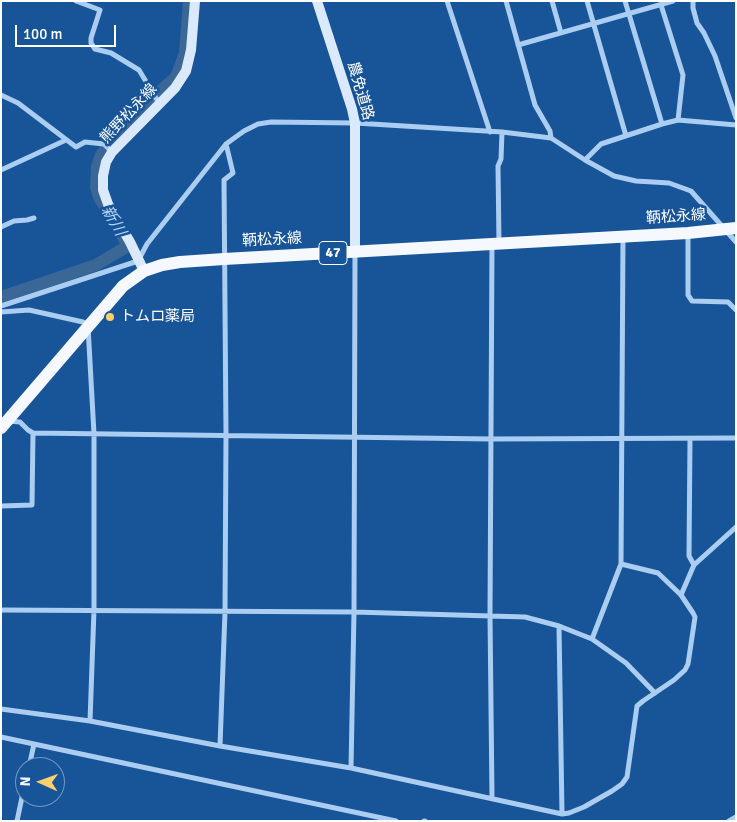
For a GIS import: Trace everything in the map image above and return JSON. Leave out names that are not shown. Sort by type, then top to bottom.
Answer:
[{"type":"main road","name":"熊野松永線","points":[[141,266],[130,242],[108,204],[103,190],[103,176],[106,162],[112,152],[175,88],[186,71],[191,50],[195,1]]},
{"type":"main road","name":"農免道路","points":[[317,1],[355,123],[356,252]]},
{"type":"main road","name":"鞆松永線","points":[[4,424],[141,266],[224,259],[688,234],[731,229]]},
{"type":"street","points":[[76,1],[100,10],[91,38],[91,43],[95,48],[111,53],[139,70],[159,103]]},
{"type":"street","points":[[447,1],[490,132]]},
{"type":"street","points":[[506,1],[535,105],[550,131],[551,138]]},
{"type":"street","points":[[552,1],[561,33]]},
{"type":"street","points":[[587,1],[626,136]]},
{"type":"street","points":[[625,1],[662,124]]},
{"type":"street","points":[[518,45],[673,1]]},
{"type":"street","points":[[693,1],[692,8],[697,24],[704,33],[715,56],[736,118]]},
{"type":"street","points":[[663,3],[683,75],[678,120]]},
{"type":"street","points":[[1,95],[18,102],[76,147],[85,142],[104,144],[112,152]]},
{"type":"street","points":[[585,160],[602,144],[678,120],[736,125]]},
{"type":"street","points":[[1,306],[141,266],[147,244],[226,144],[258,124],[271,122],[355,123],[502,132],[551,138],[614,176],[636,181],[669,183],[691,191],[731,229],[736,242]]},
{"type":"street","points":[[492,798],[491,439],[498,166],[501,159],[502,132]]},
{"type":"street","points":[[1,170],[66,140]]},
{"type":"street","points":[[220,746],[225,612],[224,180],[233,173],[226,144]]},
{"type":"street","points":[[1,227],[14,221],[34,218]]},
{"type":"street","points":[[688,234],[688,295],[692,301],[728,302],[736,310]]},
{"type":"street","points":[[592,639],[621,564],[623,237]]},
{"type":"street","points":[[351,768],[356,252]]},
{"type":"street","points":[[1,312],[29,310],[84,322],[88,326],[94,434],[94,610],[90,721]]},
{"type":"street","points":[[4,424],[20,422],[33,433],[622,440],[736,438]]},
{"type":"street","points":[[1,506],[32,505],[33,433]]},
{"type":"street","points":[[690,439],[689,556],[694,565]]},
{"type":"street","points":[[681,595],[694,565],[736,527]]},
{"type":"street","points":[[1,709],[90,721],[220,746],[351,768],[562,814],[584,807],[622,784],[627,777],[638,706],[674,680],[685,670],[688,664],[695,617],[681,595],[658,573],[621,564]]},
{"type":"street","points":[[1,610],[354,612],[525,617],[559,626],[592,639],[626,662],[655,692]]},
{"type":"street","points":[[559,626],[562,814]]},
{"type":"street","points":[[1,737],[392,820]]},
{"type":"street","points":[[31,757],[34,744]]},
{"type":"street","points":[[17,821],[20,807]]},
{"type":"street","points":[[730,821],[736,817]]},
{"type":"waterway","name":"新川","points":[[110,215],[99,197],[96,187],[97,167],[101,155],[133,123],[158,93],[176,77],[185,53],[189,1]]},
{"type":"waterway","name":"新川","points":[[1,297],[96,265],[128,246],[120,232]]},
{"type":"place","name":"トムロ薬局","points":[[110,317]]}]
